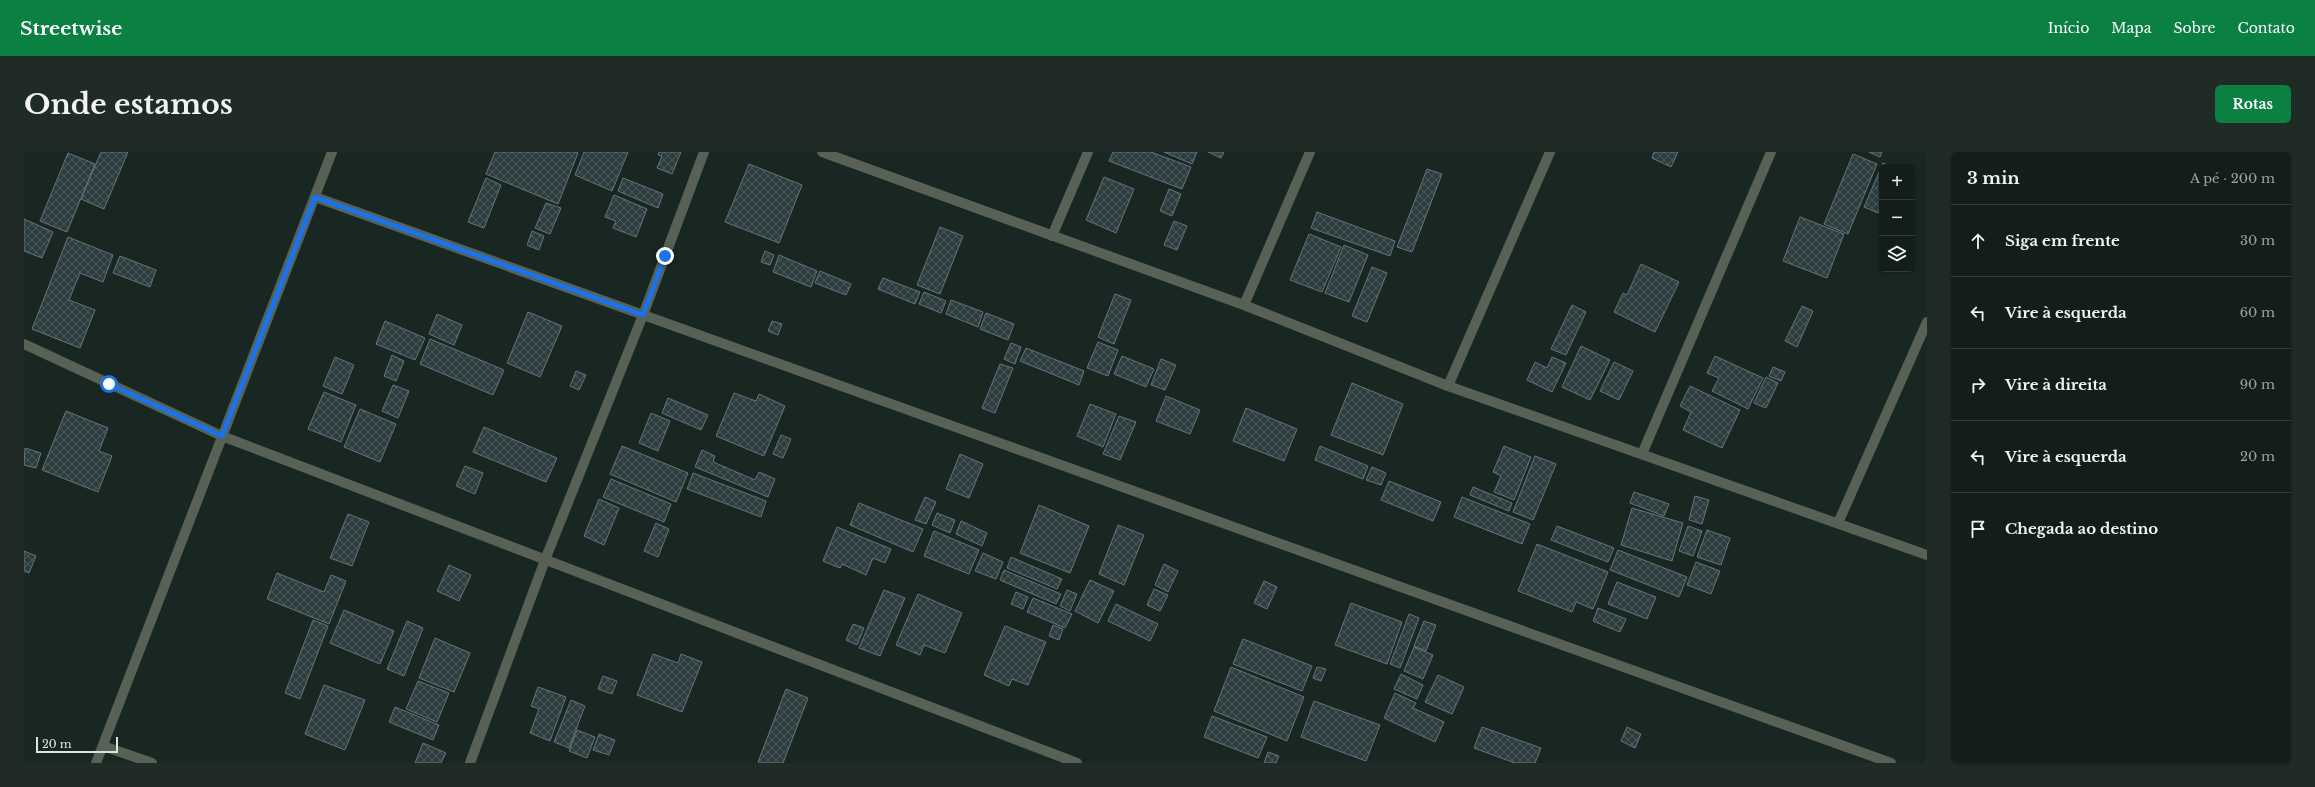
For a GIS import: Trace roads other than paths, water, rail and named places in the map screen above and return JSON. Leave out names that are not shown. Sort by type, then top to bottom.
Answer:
[{"type":"street","points":[[96,763],[332,152]]},
{"type":"street","points":[[470,763],[545,560],[643,315],[704,152]]},
{"type":"street","points":[[822,152],[1244,305],[1448,386],[1927,555]]},
{"type":"street","points":[[1052,236],[1088,152]]},
{"type":"street","points":[[1244,305],[1310,152]]},
{"type":"street","points":[[1448,386],[1550,152]]},
{"type":"street","points":[[1642,454],[1771,152]]},
{"type":"street","points":[[315,197],[1891,763]]},
{"type":"street","points":[[1838,523],[1927,322]]},
{"type":"street","points":[[24,344],[222,436],[1077,763]]},
{"type":"street","points":[[103,746],[152,763]]}]
